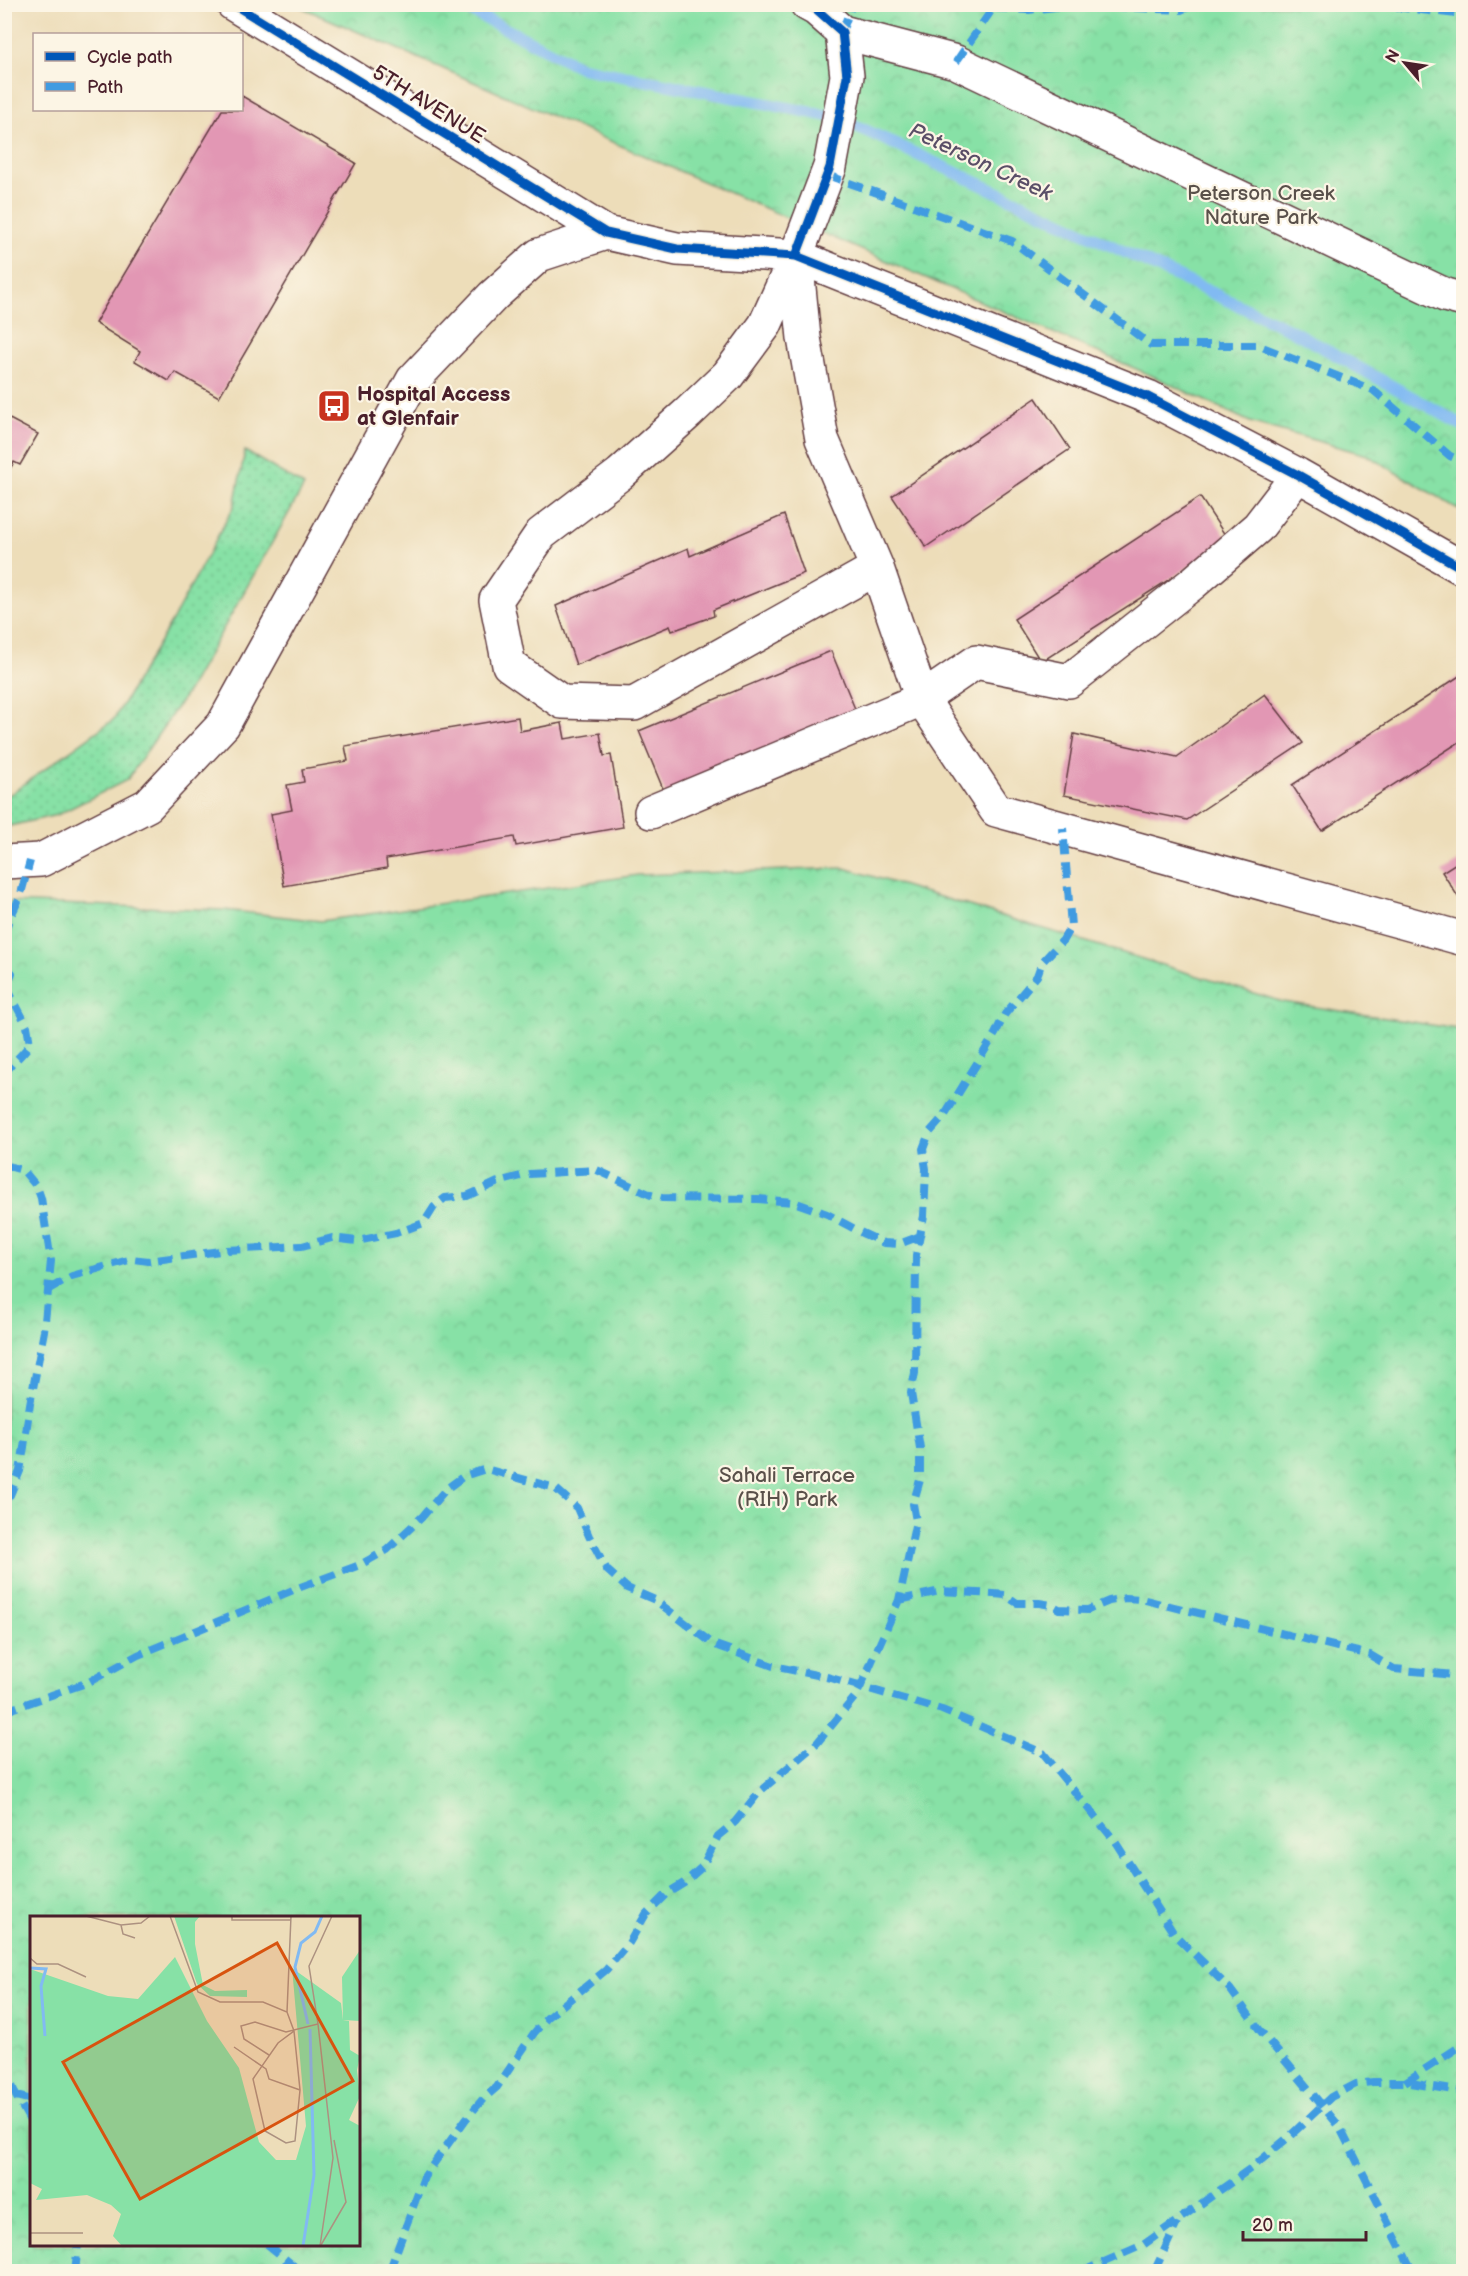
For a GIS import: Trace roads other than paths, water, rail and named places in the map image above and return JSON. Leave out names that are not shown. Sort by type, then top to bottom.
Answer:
[{"type":"street","name":"5TH AVENUE","points":[[233,4],[606,233]]},
{"type":"street","points":[[807,4],[842,32],[956,62],[1445,295],[1464,300]]},
{"type":"street","points":[[842,32],[847,76],[830,167],[796,256],[765,325],[728,375],[620,474],[541,534],[496,600],[509,665],[562,702],[634,704],[877,567]]},
{"type":"street","points":[[4,862],[41,860],[148,806],[223,725],[413,380],[493,296],[538,255],[606,233],[677,249],[796,256],[1148,397],[1298,475],[1464,569]]},
{"type":"street","points":[[796,256],[804,338],[822,439],[877,567],[922,699],[996,810],[1464,939]]},
{"type":"street","points":[[651,812],[922,699],[976,662],[1069,681],[1194,583],[1258,527],[1298,475]]},
{"type":"waterway","name":"Peterson Creek","points":[[457,4],[582,68],[839,118],[1289,329],[1464,426]]},
{"type":"place","name":"Hospital Access at Glenfair","points":[[334,406]]},
{"type":"park label","name":"Peterson Creek Nature Park","points":[[1261,205]]},
{"type":"park label","name":"Sahali Terrace (RIH) Park","points":[[787,1487]]}]
